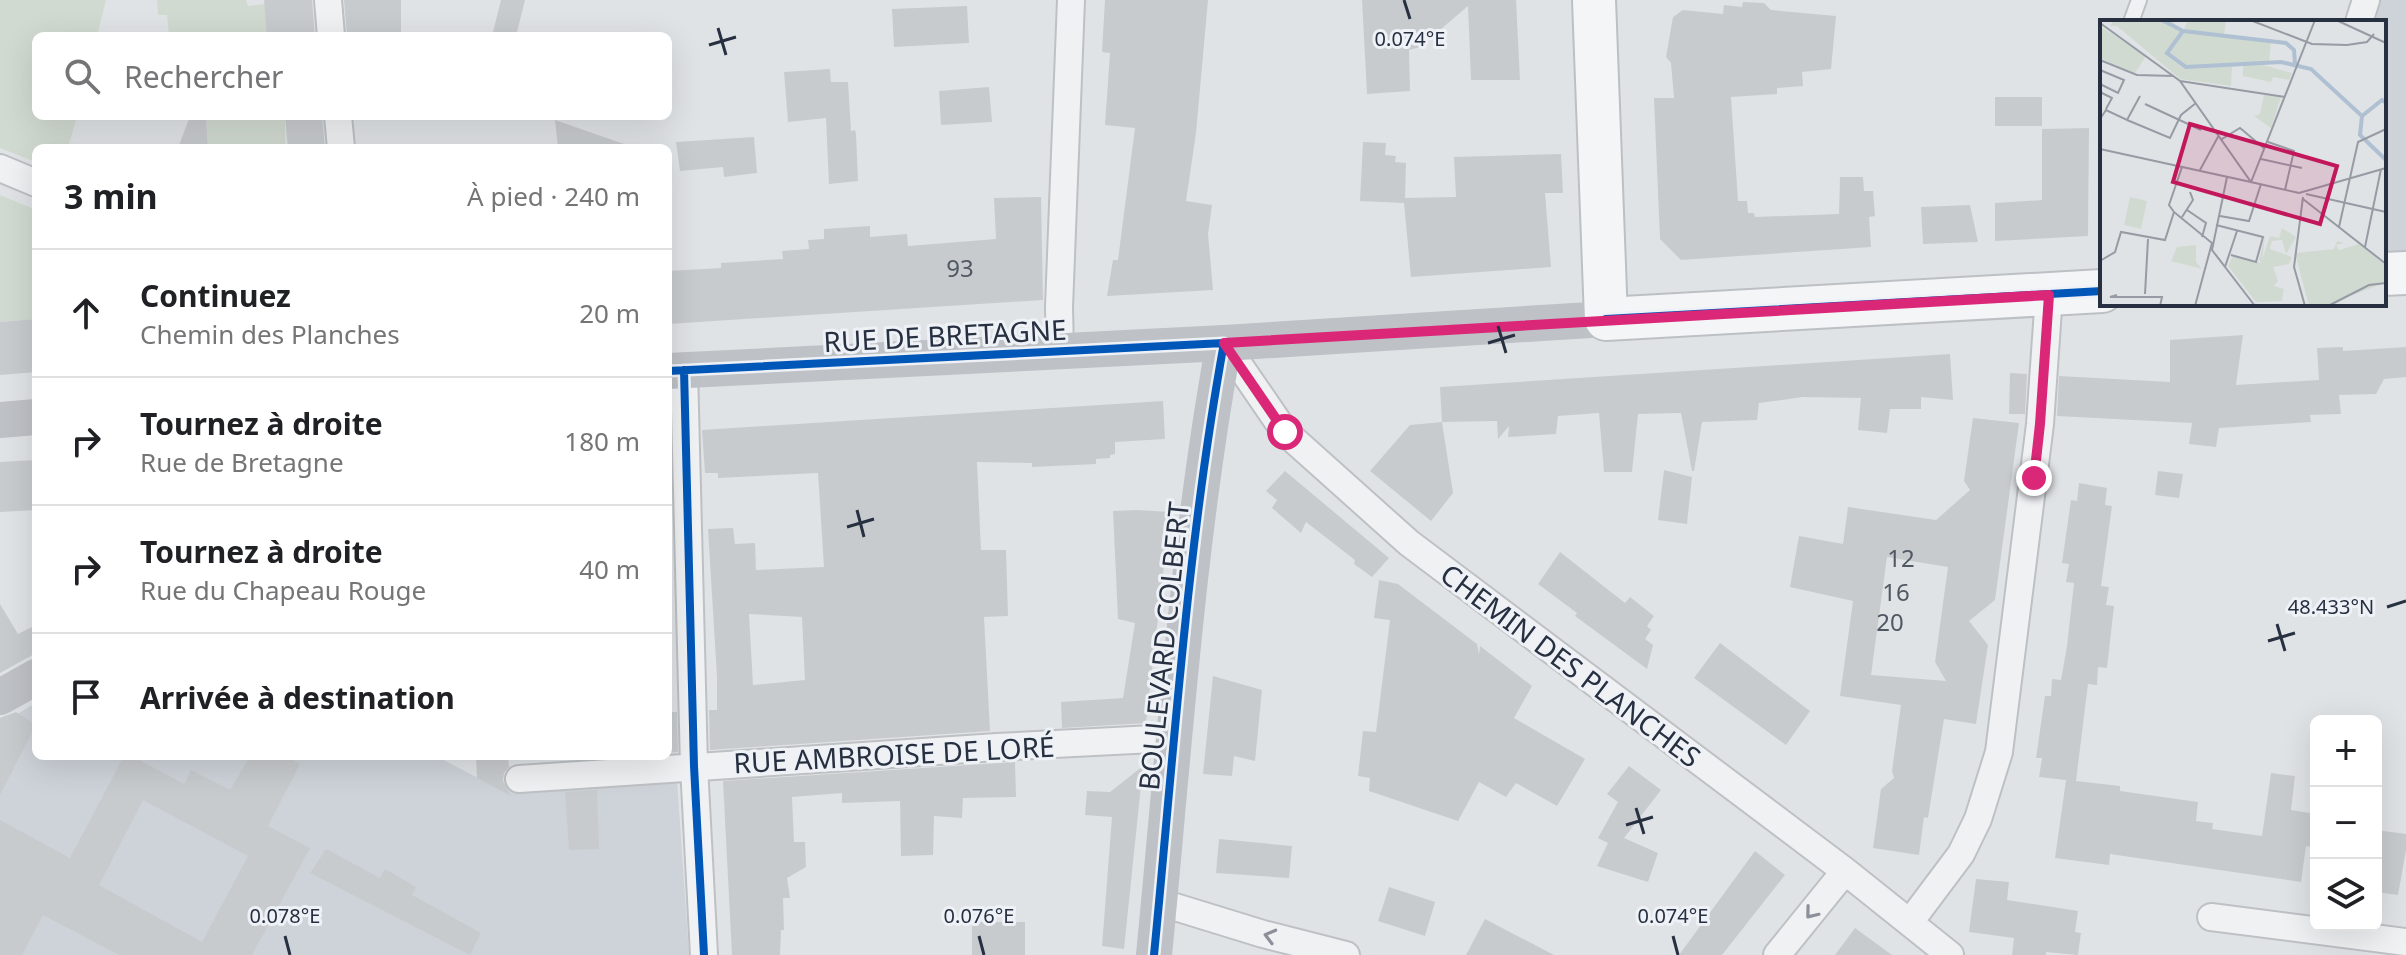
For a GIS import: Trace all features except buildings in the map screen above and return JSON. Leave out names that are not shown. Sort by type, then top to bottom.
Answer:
[{"type":"main road","points":[[1594,0],[1606,319]]},
{"type":"main road","points":[[2386,274],[2406,273]]},
{"type":"main road","name":"RUE DE BRETAGNE","points":[[676,371],[1224,343],[2100,291]]},
{"type":"main road","name":"BOULEVARD COLBERT","points":[[1154,955],[1173,738],[1209,422],[1224,343]]},
{"type":"main road","points":[[0,420],[32,417]]},
{"type":"main road","points":[[0,697],[32,679]]},
{"type":"street","points":[[328,0],[331,32]]},
{"type":"street","points":[[1060,351],[1071,0]]},
{"type":"street","points":[[2360,20],[2366,0]]},
{"type":"street","points":[[338,120],[341,144]]},
{"type":"street","points":[[0,168],[32,181]]},
{"type":"street","points":[[1910,922],[1961,854],[1978,819],[1999,752],[2040,424],[2049,295]]},
{"type":"street","name":"CHEMIN DES PLANCHES","points":[[1224,343],[1285,432],[1409,543],[1845,871],[1950,955]]},
{"type":"street","points":[[676,371],[704,955]]},
{"type":"street","name":"RUE AMBROISE DE LORÉ","points":[[519,779],[1173,738]]},
{"type":"street","points":[[1777,955],[1845,871]]},
{"type":"street","points":[[1159,902],[1263,934],[1346,955]]},
{"type":"street","points":[[2211,917],[2406,942]]},
{"type":"lane","points":[[2132,20],[2139,0]]},
{"type":"shaded area","points":[[0,0],[106,0],[98,32],[32,32],[32,120],[76,120],[69,144],[32,144],[32,160],[0,148]]},
{"type":"shaded area","points":[[157,0],[246,0],[248,6],[267,4],[267,32],[169,32],[167,15],[158,15]]},
{"type":"shaded area","points":[[2363,0],[2406,0],[2406,270],[2386,272],[2386,20],[2357,20]]},
{"type":"shaded area","points":[[206,120],[285,120],[285,144],[208,144]]},
{"type":"shaded area","points":[[0,195],[32,208],[32,319],[0,322]]},
{"type":"shaded area","points":[[32,705],[32,760],[444,760],[499,789],[677,780],[689,955],[0,955],[0,724]]},
{"type":"cycle path","points":[[1606,319],[2100,291]]},
{"type":"cycle path","points":[[672,371],[1224,343],[1191,572],[1154,955]]},
{"type":"cycle path","points":[[684,370],[694,766],[704,955]]},
{"type":"route","points":[[1285,432],[1224,343],[2049,295],[2034,478]]}]
